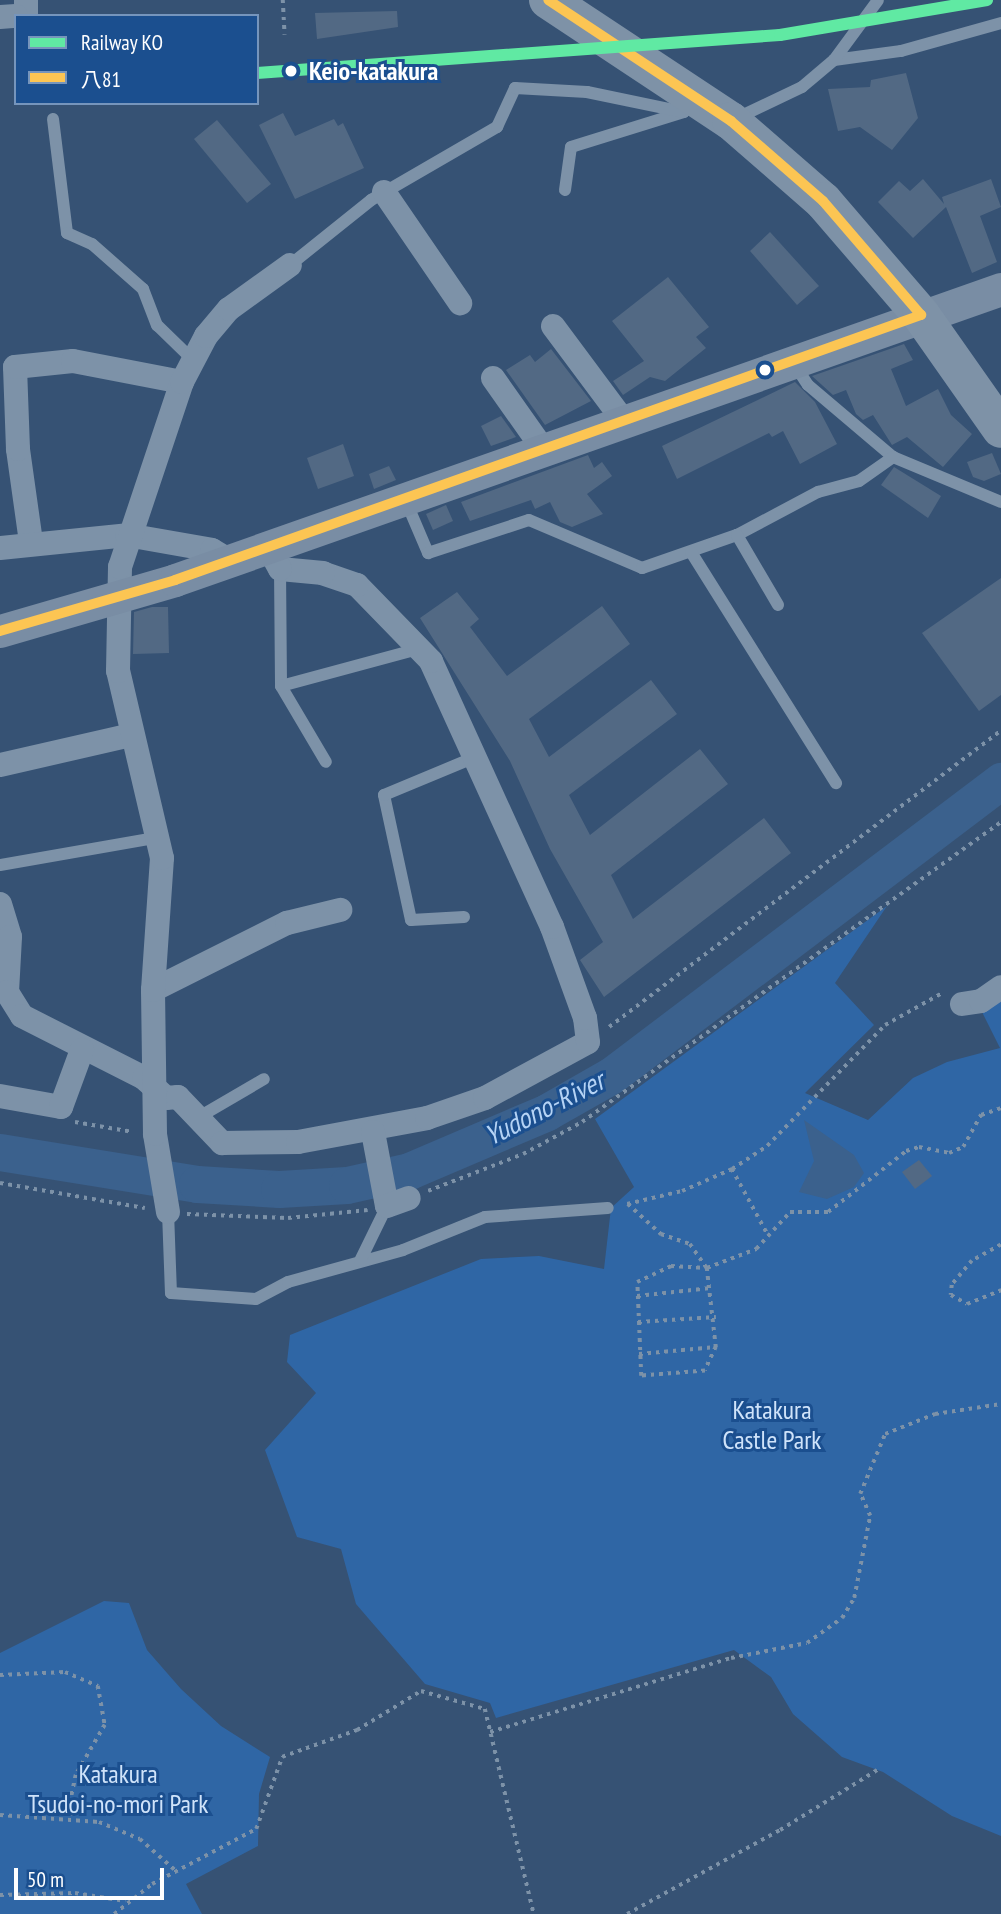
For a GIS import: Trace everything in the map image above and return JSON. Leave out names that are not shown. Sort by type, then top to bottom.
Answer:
[{"type":"highway","points":[[548,0],[731,121],[822,201],[921,315],[1001,429]]},
{"type":"main road","points":[[0,631],[117,598],[230,561],[274,558],[405,499],[792,360],[1001,289]]},
{"type":"street","points":[[684,112],[731,121]]},
{"type":"street","points":[[384,192],[460,303]]},
{"type":"street","points":[[167,1209],[156,1137],[153,990],[160,837],[131,736],[118,671],[117,598],[127,535],[188,372],[229,309],[290,265]]},
{"type":"street","points":[[553,326],[623,420]]},
{"type":"street","points":[[31,542],[18,449],[15,367],[73,361],[188,372]]},
{"type":"street","points":[[493,378],[543,449]]},
{"type":"street","points":[[0,548],[31,542],[127,535],[212,550],[230,561]]},
{"type":"street","points":[[0,904],[10,937],[5,976],[13,1006],[34,1026],[155,1088],[166,1098],[178,1097],[222,1143],[298,1142],[373,1135],[485,1098],[588,1042],[585,1018],[552,927],[431,661],[349,580],[274,558]]},
{"type":"street","points":[[0,765],[44,751],[131,736]]},
{"type":"street","points":[[153,990],[287,923],[340,910]]},
{"type":"street","points":[[962,1004],[981,1001],[1001,987]]},
{"type":"street","points":[[0,1096],[61,1107],[82,1050]]},
{"type":"street","points":[[373,1135],[394,1201]]},
{"type":"lane","points":[[731,121],[802,87],[835,60],[878,0]]},
{"type":"lane","points":[[835,60],[901,51],[1001,23]]},
{"type":"lane","points":[[290,265],[384,192],[497,127],[515,88],[587,92],[684,112]]},
{"type":"lane","points":[[565,190],[571,147],[684,112]]},
{"type":"lane","points":[[53,119],[67,233],[92,244],[143,289],[157,325],[188,372]]},
{"type":"lane","points":[[792,360],[808,385],[893,457],[1001,502]]},
{"type":"lane","points":[[405,499],[428,552],[529,520],[629,567],[654,567],[737,535],[818,492],[859,481],[893,457]]},
{"type":"lane","points":[[737,535],[778,605]]},
{"type":"lane","points":[[691,552],[836,783]]},
{"type":"lane","points":[[274,558],[281,686],[326,762]]},
{"type":"lane","points":[[281,686],[418,649]]},
{"type":"lane","points":[[464,917],[411,920],[384,795],[473,758]]},
{"type":"lane","points":[[0,865],[160,837]]},
{"type":"lane","points":[[199,1117],[264,1079]]},
{"type":"lane","points":[[359,1261],[394,1201]]},
{"type":"lane","points":[[167,1209],[169,1287],[178,1297],[256,1299],[288,1282],[508,1211],[608,1208]]},
{"type":"path","points":[[283,0],[285,34]]},
{"type":"path","points":[[588,1042],[1001,730]]},
{"type":"path","points":[[0,1182],[167,1209],[288,1218],[345,1216],[394,1201],[523,1154],[582,1122],[1001,822]]},
{"type":"path","points":[[608,1208],[682,1191],[732,1169],[766,1146],[885,1025],[950,989],[962,1004]]},
{"type":"path","points":[[628,1204],[661,1234],[690,1244],[707,1268],[716,1317],[716,1347],[705,1371],[641,1376],[637,1282],[671,1266],[707,1268],[756,1250],[790,1212],[828,1212],[847,1200],[906,1151],[949,1153],[963,1147],[981,1115],[1001,1108]]},
{"type":"path","points":[[67,1121],[156,1137]]},
{"type":"path","points":[[732,1169],[769,1236]]},
{"type":"path","points":[[1001,1245],[972,1261],[952,1284],[951,1296],[967,1304],[1001,1290]]},
{"type":"path","points":[[637,1296],[711,1288]]},
{"type":"path","points":[[638,1322],[716,1317]]},
{"type":"path","points":[[639,1354],[716,1347]]},
{"type":"path","points":[[490,1732],[731,1658],[807,1643],[842,1618],[854,1598],[870,1516],[860,1494],[885,1434],[906,1422],[1001,1404]]},
{"type":"path","points":[[0,1675],[65,1672],[98,1686],[105,1725],[76,1775],[70,1804],[74,1819]]},
{"type":"path","points":[[114,1914],[125,1901],[257,1829],[282,1757],[357,1730],[421,1691],[485,1709],[534,1914]]},
{"type":"path","points":[[627,1914],[780,1830],[877,1770]]},
{"type":"path","points":[[0,1815],[74,1819],[120,1829],[176,1871]]},
{"type":"path","points":[[0,1895],[75,1893],[125,1901]]},
{"type":"green space","name":"Katakura Castle Park","points":[[887,906],[835,983],[874,1025],[805,1093],[868,1120],[913,1078],[947,1062],[1000,1048],[981,1010],[1001,996],[1001,1836],[952,1816],[883,1772],[842,1757],[793,1714],[771,1677],[734,1650],[496,1718],[490,1703],[425,1684],[356,1604],[341,1549],[297,1537],[265,1450],[316,1393],[287,1362],[290,1335],[481,1259],[539,1256],[604,1269],[611,1208],[634,1187],[595,1119]]},
{"type":"green space","name":"Katakura Tsudoi-no-mori Park","points":[[104,1601],[129,1603],[147,1650],[181,1689],[221,1726],[270,1757],[259,1794],[258,1846],[186,1884],[202,1914],[0,1914],[0,1653]]},
{"type":"shaded area","points":[[804,1120],[854,1155],[864,1173],[854,1187],[827,1199],[799,1192],[814,1161]]},
{"type":"building","points":[[397,11],[398,27],[317,39],[315,13]]},
{"type":"building","points":[[906,73],[918,118],[892,150],[860,127],[838,131],[828,89],[870,87],[871,80]]},
{"type":"building","points":[[283,113],[295,136],[334,119],[338,126],[343,123],[364,168],[295,199],[259,125]]},
{"type":"building","points":[[217,120],[271,184],[247,203],[194,139]]},
{"type":"building","points":[[923,179],[944,204],[942,197],[991,179],[1001,207],[980,216],[997,262],[972,273],[946,207],[913,238],[878,202],[899,181],[910,191]]},
{"type":"building","points":[[770,232],[819,286],[797,305],[750,251]]},
{"type":"building","points":[[668,277],[709,327],[696,337],[706,348],[665,381],[650,377],[623,395],[613,381],[644,361],[612,321]]},
{"type":"building","points":[[904,344],[913,360],[891,369],[906,406],[938,389],[951,415],[972,434],[943,467],[907,437],[892,445],[873,415],[863,420],[856,414],[846,390],[833,395],[812,376]]},
{"type":"building","points":[[551,349],[591,401],[545,425],[506,370],[530,355],[535,362]]},
{"type":"building","points":[[795,382],[815,402],[837,444],[800,464],[783,431],[772,437],[769,433],[677,479],[662,446]]},
{"type":"building","points":[[501,416],[516,437],[491,446],[481,426]]},
{"type":"building","points":[[343,444],[354,476],[318,489],[307,458]]},
{"type":"building","points":[[992,453],[1001,474],[984,481],[973,477],[967,462]]},
{"type":"building","points":[[588,455],[594,468],[602,462],[612,476],[587,494],[603,514],[572,527],[560,522],[550,502],[535,509],[531,500],[470,521],[461,502]]},
{"type":"building","points":[[389,466],[396,480],[374,489],[369,474]]},
{"type":"building","points":[[894,467],[941,496],[928,518],[881,485]]},
{"type":"building","points":[[446,505],[453,521],[433,530],[426,514]]},
{"type":"building","points":[[1001,578],[1001,695],[979,711],[922,633]]},
{"type":"building","points":[[457,592],[479,619],[470,627],[507,676],[602,606],[630,644],[529,719],[549,757],[651,680],[677,714],[569,795],[590,835],[700,749],[728,784],[611,875],[633,919],[764,818],[791,853],[604,997],[580,960],[603,942],[550,849],[510,761],[420,618]]},
{"type":"building","points":[[152,607],[168,607],[169,653],[133,654],[134,612]]},
{"type":"building","points":[[919,1160],[932,1176],[915,1189],[902,1172]]},
{"type":"waterway","name":"Yudono-River","points":[[0,1152],[197,1184],[279,1189],[347,1185],[409,1171],[547,1112],[612,1075],[1001,781]]},
{"type":"rail line","name":"KO","points":[[259,73],[780,35],[987,0]]},
{"type":"transit line","name":"八81","points":[[0,631],[175,580],[921,315],[823,201],[731,121],[548,0]]},
{"type":"place","name":"Keio-katakura","points":[[291,71]]}]
